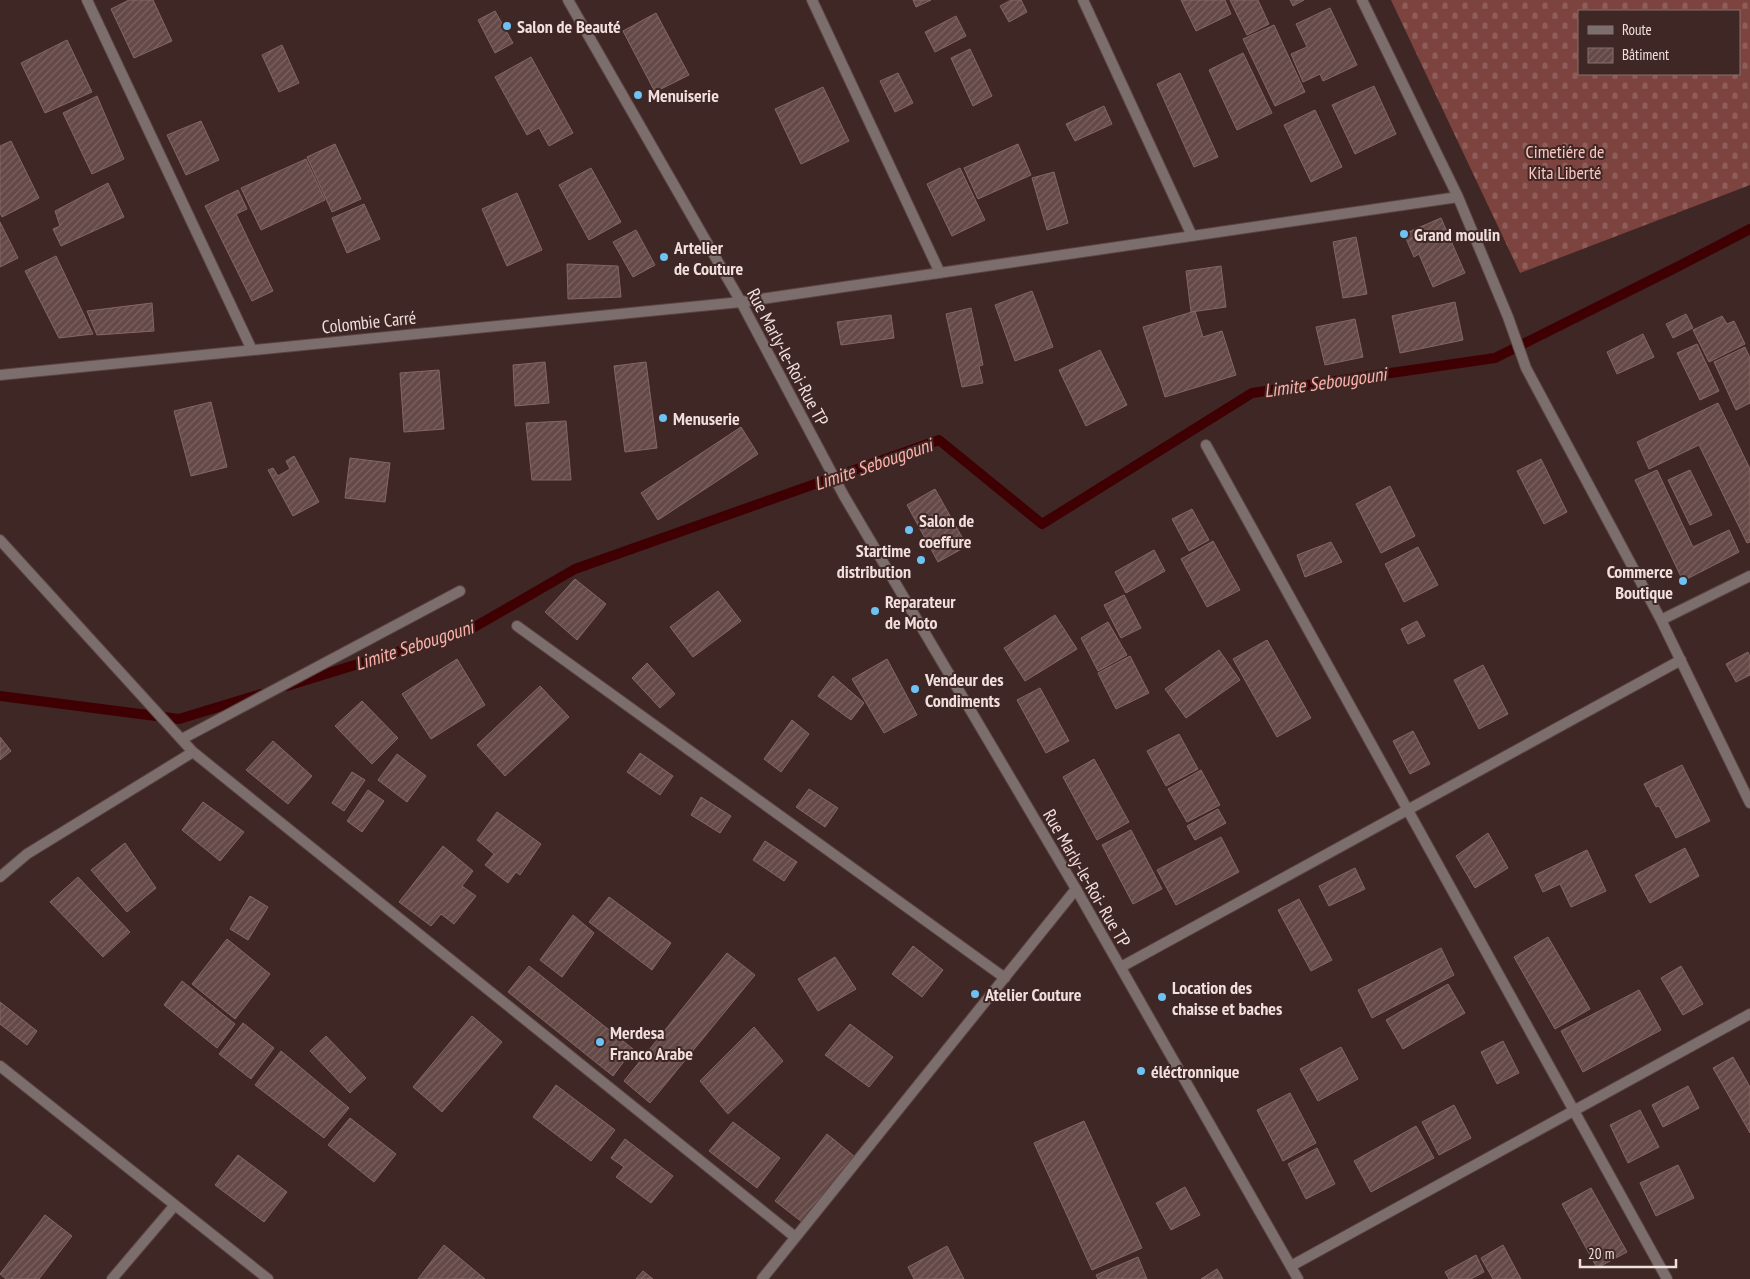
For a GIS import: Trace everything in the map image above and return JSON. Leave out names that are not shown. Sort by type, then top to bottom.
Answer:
[{"type":"street","points":[[87,0],[252,350]]},
{"type":"street","name":"Rue Marly-le-Roi-Rue TP","points":[[568,0],[741,302],[844,496]]},
{"type":"street","points":[[812,0],[940,273]]},
{"type":"street","points":[[1083,0],[1192,236]]},
{"type":"street","points":[[1362,0],[1458,197],[1508,317],[1526,368],[1662,620],[1750,802]]},
{"type":"street","name":"Colombie Carré","points":[[0,375],[741,302],[1458,197]]},
{"type":"street","points":[[1206,445],[1666,1279]]},
{"type":"street","name":"Rue Marly-le-Roi- Rue TP","points":[[844,496],[1076,889],[1298,1279]]},
{"type":"street","points":[[0,540],[193,752],[795,1237]]},
{"type":"street","points":[[1662,620],[1750,576]]},
{"type":"street","points":[[182,739],[460,591]]},
{"type":"street","points":[[517,626],[1005,978]]},
{"type":"street","points":[[1120,967],[1681,660]]},
{"type":"street","points":[[0,877],[27,854],[193,752]]},
{"type":"street","points":[[762,1279],[1076,889]]},
{"type":"street","points":[[1291,1266],[1750,1014]]},
{"type":"street","points":[[0,1066],[268,1279]]},
{"type":"street","points":[[112,1279],[175,1205]]},
{"type":"green space","name":"Cimetiére de Kita Liberté","points":[[1391,0],[1750,0],[1750,185],[1520,273]]},
{"type":"building","points":[[129,0],[153,0],[172,41],[134,58],[111,9]]},
{"type":"building","points":[[913,0],[931,0],[916,7]]},
{"type":"building","points":[[1011,0],[1021,0],[1027,12],[1009,22],[1000,6]]},
{"type":"building","points":[[1181,0],[1225,0],[1231,14],[1196,31]]},
{"type":"building","points":[[1230,0],[1258,0],[1269,24],[1247,35]]},
{"type":"building","points":[[1290,0],[1304,0],[1293,6]]},
{"type":"building","points":[[1330,8],[1357,65],[1323,81],[1320,74],[1303,82],[1291,54],[1307,47],[1296,24]]},
{"type":"building","points":[[495,11],[513,43],[495,53],[478,20]]},
{"type":"building","points":[[656,13],[689,75],[655,92],[623,31]]},
{"type":"building","points":[[956,16],[966,36],[935,52],[925,32]]},
{"type":"building","points":[[1274,25],[1305,92],[1275,106],[1243,39]]},
{"type":"building","points":[[67,40],[92,92],[45,113],[21,63]]},
{"type":"building","points":[[282,45],[299,83],[279,92],[262,55]]},
{"type":"building","points":[[970,49],[992,96],[973,106],[951,58]]},
{"type":"building","points":[[1243,53],[1272,113],[1237,130],[1209,70]]},
{"type":"building","points":[[531,57],[573,133],[549,146],[539,128],[527,135],[495,77]]},
{"type":"building","points":[[898,73],[913,103],[895,112],[880,81]]},
{"type":"building","points":[[1180,73],[1218,157],[1194,167],[1157,84]]},
{"type":"building","points":[[1374,86],[1396,134],[1355,154],[1332,105]]},
{"type":"building","points":[[823,87],[849,141],[801,164],[775,109]]},
{"type":"building","points":[[97,96],[124,159],[92,174],[63,113]]},
{"type":"building","points":[[1104,106],[1112,124],[1075,141],[1066,124]]},
{"type":"building","points":[[1315,110],[1342,167],[1311,182],[1284,125]]},
{"type":"building","points":[[201,121],[219,160],[186,175],[167,135]]},
{"type":"building","points":[[11,141],[39,198],[2,217],[0,213],[0,146]]},
{"type":"building","points":[[335,144],[361,199],[332,212],[307,157]]},
{"type":"building","points":[[1018,144],[1031,175],[978,199],[964,168]]},
{"type":"building","points":[[306,159],[325,200],[261,230],[241,188]]},
{"type":"building","points":[[591,168],[621,222],[589,240],[559,185]]},
{"type":"building","points":[[960,168],[985,220],[952,236],[927,184]]},
{"type":"building","points":[[1054,172],[1068,223],[1047,230],[1032,178]]},
{"type":"building","points":[[108,183],[124,217],[61,246],[53,229],[60,226],[55,211]]},
{"type":"building","points":[[238,190],[247,209],[236,214],[273,291],[252,301],[205,206]]},
{"type":"building","points":[[517,193],[542,250],[507,266],[482,209]]},
{"type":"building","points":[[364,204],[380,239],[347,253],[332,218]]},
{"type":"building","points":[[1441,218],[1465,273],[1433,287],[1419,254],[1414,257],[1404,234]]},
{"type":"building","points":[[0,222],[18,258],[0,267]]},
{"type":"building","points":[[636,230],[655,265],[633,277],[613,242]]},
{"type":"building","points":[[1356,237],[1367,294],[1343,298],[1333,242]]},
{"type":"building","points":[[56,256],[93,334],[59,338],[25,271]]},
{"type":"building","points":[[567,264],[618,266],[621,297],[568,299]]},
{"type":"building","points":[[1221,266],[1226,307],[1191,312],[1186,271]]},
{"type":"building","points":[[1032,291],[1053,347],[1015,361],[995,305]]},
{"type":"building","points":[[1455,302],[1463,340],[1400,353],[1392,316]]},
{"type":"building","points":[[152,303],[154,331],[97,335],[87,311]]},
{"type":"building","points":[[971,308],[983,365],[979,366],[983,383],[962,387],[946,314]]},
{"type":"building","points":[[1195,311],[1203,337],[1222,331],[1236,375],[1165,397],[1143,327]]},
{"type":"building","points":[[1686,314],[1693,328],[1673,338],[1666,324]]},
{"type":"building","points":[[891,315],[894,338],[841,345],[837,322]]},
{"type":"building","points":[[1722,316],[1727,324],[1734,321],[1745,344],[1709,362],[1693,330]]},
{"type":"building","points":[[1355,319],[1363,357],[1325,365],[1316,327]]},
{"type":"building","points":[[1643,334],[1654,357],[1617,374],[1607,352]]},
{"type":"building","points":[[1697,344],[1719,391],[1700,400],[1677,353]]},
{"type":"building","points":[[1745,347],[1750,358],[1750,403],[1736,410],[1714,362]]},
{"type":"building","points":[[1100,350],[1127,405],[1086,426],[1059,370]]},
{"type":"building","points":[[545,362],[549,403],[515,406],[513,365]]},
{"type":"building","points":[[646,362],[657,448],[625,452],[614,366]]},
{"type":"building","points":[[439,370],[444,429],[404,432],[400,373]]},
{"type":"building","points":[[211,402],[227,467],[191,476],[174,411]]},
{"type":"building","points":[[1718,403],[1750,469],[1750,542],[1747,543],[1699,445],[1649,469],[1637,442]]},
{"type":"building","points":[[566,421],[571,480],[532,480],[526,423]]},
{"type":"building","points":[[741,427],[758,454],[658,520],[641,493]]},
{"type":"building","points":[[294,456],[319,502],[293,516],[268,470],[273,468],[278,476],[290,469],[286,461]]},
{"type":"building","points":[[350,458],[390,463],[385,502],[345,498]]},
{"type":"building","points":[[1541,459],[1567,512],[1544,524],[1517,471]]},
{"type":"building","points":[[1657,470],[1693,547],[1729,530],[1739,552],[1683,581],[1635,480]]},
{"type":"building","points":[[1690,470],[1712,515],[1690,525],[1668,480]]},
{"type":"building","points":[[1390,486],[1415,536],[1381,553],[1356,504]]},
{"type":"building","points":[[935,489],[967,546],[938,562],[907,505]]},
{"type":"building","points":[[1192,509],[1209,540],[1189,551],[1172,519]]},
{"type":"building","points":[[1213,541],[1240,590],[1207,607],[1181,559]]},
{"type":"building","points":[[1331,542],[1342,562],[1305,577],[1297,555]]},
{"type":"building","points":[[1418,547],[1438,585],[1404,602],[1385,564]]},
{"type":"building","points":[[1154,550],[1165,571],[1126,593],[1115,572]]},
{"type":"building","points":[[575,579],[606,604],[577,640],[545,612]]},
{"type":"building","points":[[718,591],[741,621],[693,657],[670,627]]},
{"type":"building","points":[[1124,595],[1141,628],[1121,638],[1104,605]]},
{"type":"building","points":[[1055,615],[1077,649],[1025,681],[1004,648]]},
{"type":"building","points":[[1417,621],[1425,636],[1408,644],[1401,629]]},
{"type":"building","points":[[1108,622],[1127,655],[1098,671],[1081,638]]},
{"type":"building","points":[[1267,640],[1311,718],[1277,737],[1233,659]]},
{"type":"building","points":[[1219,650],[1240,680],[1186,718],[1165,689]]},
{"type":"building","points":[[1748,652],[1750,657],[1750,675],[1736,682],[1726,664]]},
{"type":"building","points":[[1130,656],[1149,693],[1116,709],[1098,673]]},
{"type":"building","points":[[457,659],[485,705],[431,739],[402,694]]},
{"type":"building","points":[[887,659],[917,715],[884,733],[852,679]]},
{"type":"building","points":[[647,663],[675,694],[660,708],[632,678]]},
{"type":"building","points":[[1483,665],[1508,714],[1479,729],[1454,680]]},
{"type":"building","points":[[833,676],[864,703],[851,720],[818,696]]},
{"type":"building","points":[[540,686],[569,717],[505,776],[477,745]]},
{"type":"building","points":[[1040,688],[1069,741],[1046,753],[1017,700]]},
{"type":"building","points":[[362,701],[398,738],[372,764],[335,726]]},
{"type":"building","points":[[792,720],[809,734],[781,772],[764,759]]},
{"type":"building","points":[[1413,731],[1430,764],[1410,774],[1393,741]]},
{"type":"building","points":[[1179,734],[1198,769],[1166,786],[1147,751]]},
{"type":"building","points":[[0,737],[11,751],[0,760]]},
{"type":"building","points":[[273,741],[312,776],[288,804],[246,770]]},
{"type":"building","points":[[640,753],[673,776],[660,795],[627,772]]},
{"type":"building","points":[[397,754],[426,776],[407,802],[378,780]]},
{"type":"building","points":[[1094,759],[1129,822],[1097,840],[1063,777]]},
{"type":"building","points":[[1682,765],[1710,821],[1676,838],[1659,806],[1656,807],[1644,784]]},
{"type":"building","points":[[1201,770],[1220,805],[1187,822],[1168,789]]},
{"type":"building","points":[[352,772],[365,780],[344,811],[332,803]]},
{"type":"building","points":[[809,789],[838,808],[825,827],[796,807]]},
{"type":"building","points":[[368,790],[384,801],[362,832],[347,821]]},
{"type":"building","points":[[701,797],[731,816],[720,833],[691,815]]},
{"type":"building","points":[[203,802],[244,832],[220,861],[182,830]]},
{"type":"building","points":[[1218,809],[1226,823],[1195,840],[1187,826]]},
{"type":"building","points":[[497,812],[541,844],[520,875],[516,872],[508,883],[485,865],[494,854],[477,840]]},
{"type":"building","points":[[1131,830],[1162,889],[1133,904],[1102,845]]},
{"type":"building","points":[[1488,833],[1508,868],[1475,888],[1456,856]]},
{"type":"building","points":[[1221,837],[1239,872],[1176,905],[1157,870]]},
{"type":"building","points":[[765,841],[797,862],[784,881],[753,860]]},
{"type":"building","points":[[125,843],[156,888],[127,912],[91,870]]},
{"type":"building","points":[[443,846],[473,871],[462,886],[476,896],[454,924],[441,914],[431,926],[399,902]]},
{"type":"building","points":[[1685,848],[1699,876],[1650,903],[1635,875]]},
{"type":"building","points":[[1587,850],[1606,891],[1571,907],[1560,884],[1543,892],[1535,875]]},
{"type":"building","points":[[1355,868],[1365,889],[1329,906],[1319,886]]},
{"type":"building","points":[[78,877],[130,932],[103,957],[50,902]]},
{"type":"building","points":[[250,896],[268,907],[248,940],[230,929]]},
{"type":"building","points":[[609,897],[671,943],[652,970],[589,922]]},
{"type":"building","points":[[1299,899],[1332,960],[1311,971],[1278,910]]},
{"type":"building","points":[[573,915],[594,933],[562,977],[540,960]]},
{"type":"building","points":[[1548,937],[1590,1009],[1555,1029],[1514,957]]},
{"type":"building","points":[[227,939],[270,974],[235,1019],[192,984]]},
{"type":"building","points":[[913,946],[943,970],[922,997],[892,974]]},
{"type":"building","points":[[1441,948],[1454,975],[1372,1018],[1358,990]]},
{"type":"building","points":[[727,953],[755,975],[650,1103],[624,1081]]},
{"type":"building","points":[[835,957],[856,989],[818,1011],[798,979]]},
{"type":"building","points":[[529,966],[633,1049],[613,1076],[508,992]]},
{"type":"building","points":[[1681,966],[1703,1004],[1683,1015],[1661,978]]},
{"type":"building","points":[[182,981],[235,1024],[217,1048],[164,1005]]},
{"type":"building","points":[[1448,984],[1465,1013],[1403,1049],[1386,1020]]},
{"type":"building","points":[[1639,990],[1661,1030],[1583,1072],[1561,1031]]},
{"type":"building","points":[[0,1002],[37,1031],[27,1045],[0,1024]]},
{"type":"building","points":[[472,1016],[502,1042],[442,1112],[413,1087]]},
{"type":"building","points":[[243,1023],[274,1048],[251,1079],[219,1054]]},
{"type":"building","points":[[850,1024],[893,1057],[869,1087],[825,1055]]},
{"type":"building","points":[[754,1027],[783,1061],[728,1114],[700,1081]]},
{"type":"building","points":[[326,1036],[366,1078],[350,1093],[310,1051]]},
{"type":"building","points":[[1503,1041],[1519,1073],[1497,1084],[1481,1052]]},
{"type":"building","points":[[1341,1047],[1358,1079],[1318,1101],[1300,1069]]},
{"type":"building","points":[[281,1051],[349,1108],[324,1138],[255,1085]]},
{"type":"building","points":[[1733,1057],[1750,1087],[1750,1133],[1713,1068]]},
{"type":"building","points":[[556,1085],[615,1130],[591,1161],[533,1117]]},
{"type":"building","points":[[1688,1086],[1699,1108],[1663,1127],[1652,1105]]},
{"type":"building","points":[[1290,1093],[1316,1143],[1283,1161],[1257,1110]]},
{"type":"building","points":[[1454,1105],[1471,1138],[1439,1155],[1422,1122]]},
{"type":"building","points":[[1640,1110],[1659,1147],[1628,1163],[1610,1125]]},
{"type":"building","points":[[350,1118],[396,1154],[374,1182],[328,1145]]},
{"type":"building","points":[[1084,1121],[1142,1248],[1092,1270],[1034,1143]]},
{"type":"building","points":[[733,1122],[780,1158],[757,1188],[709,1151]]},
{"type":"building","points":[[1416,1126],[1434,1158],[1371,1192],[1354,1161]]},
{"type":"building","points":[[827,1134],[854,1156],[802,1222],[775,1201]]},
{"type":"building","points":[[625,1139],[673,1176],[651,1203],[616,1177],[624,1167],[611,1158]]},
{"type":"building","points":[[1317,1148],[1335,1184],[1306,1199],[1288,1164]]},
{"type":"building","points":[[238,1155],[287,1192],[264,1222],[215,1185]]},
{"type":"building","points":[[1678,1165],[1694,1198],[1656,1216],[1640,1183]]},
{"type":"building","points":[[1185,1187],[1200,1215],[1171,1230],[1156,1203]]},
{"type":"building","points":[[1591,1188],[1627,1252],[1597,1268],[1562,1204]]},
{"type":"building","points":[[45,1215],[72,1236],[39,1279],[6,1279],[0,1274]]},
{"type":"building","points":[[444,1245],[485,1279],[418,1279]]},
{"type":"building","points":[[1503,1245],[1521,1279],[1493,1279],[1481,1258]]},
{"type":"building","points":[[947,1246],[964,1279],[914,1279],[908,1267]]},
{"type":"building","points":[[1476,1255],[1484,1272],[1471,1279],[1449,1279],[1445,1272]]},
{"type":"building","points":[[1138,1257],[1147,1279],[1098,1279],[1096,1275]]},
{"type":"building","points":[[1217,1269],[1223,1279],[1201,1279]]},
{"type":"building","points":[[643,1271],[653,1279],[636,1279]]},
{"type":"waterway","name":"Limite Sebougouni","points":[[287,686],[471,629],[575,569],[939,440],[1042,524],[1252,393],[1495,358],[1750,229]]},
{"type":"waterway","name":"Limite Sebougouni","points":[[0,696],[179,719],[261,694]]},
{"type":"place","name":"Salon de Beauté","points":[[507,26]]},
{"type":"place","name":"Menuiserie","points":[[638,95]]},
{"type":"place","name":"Grand moulin","points":[[1404,234]]},
{"type":"place","name":"Artelier de Couture","points":[[664,257]]},
{"type":"place","name":"Menuserie","points":[[663,418]]},
{"type":"place","name":"Salon de coeffure","points":[[909,530]]},
{"type":"place","name":"Startime distribution","points":[[921,560]]},
{"type":"place","name":"Commerce Boutique","points":[[1683,581]]},
{"type":"place","name":"Reparateur de Moto","points":[[875,611]]},
{"type":"place","name":"Vendeur des Condiments","points":[[915,689]]},
{"type":"place","name":"Atelier Couture","points":[[975,994]]},
{"type":"place","name":"Location des chaisse et baches","points":[[1162,997]]},
{"type":"place","name":"Merdesa Franco Arabe","points":[[600,1042]]},
{"type":"place","name":"éléctronnique","points":[[1141,1071]]}]
